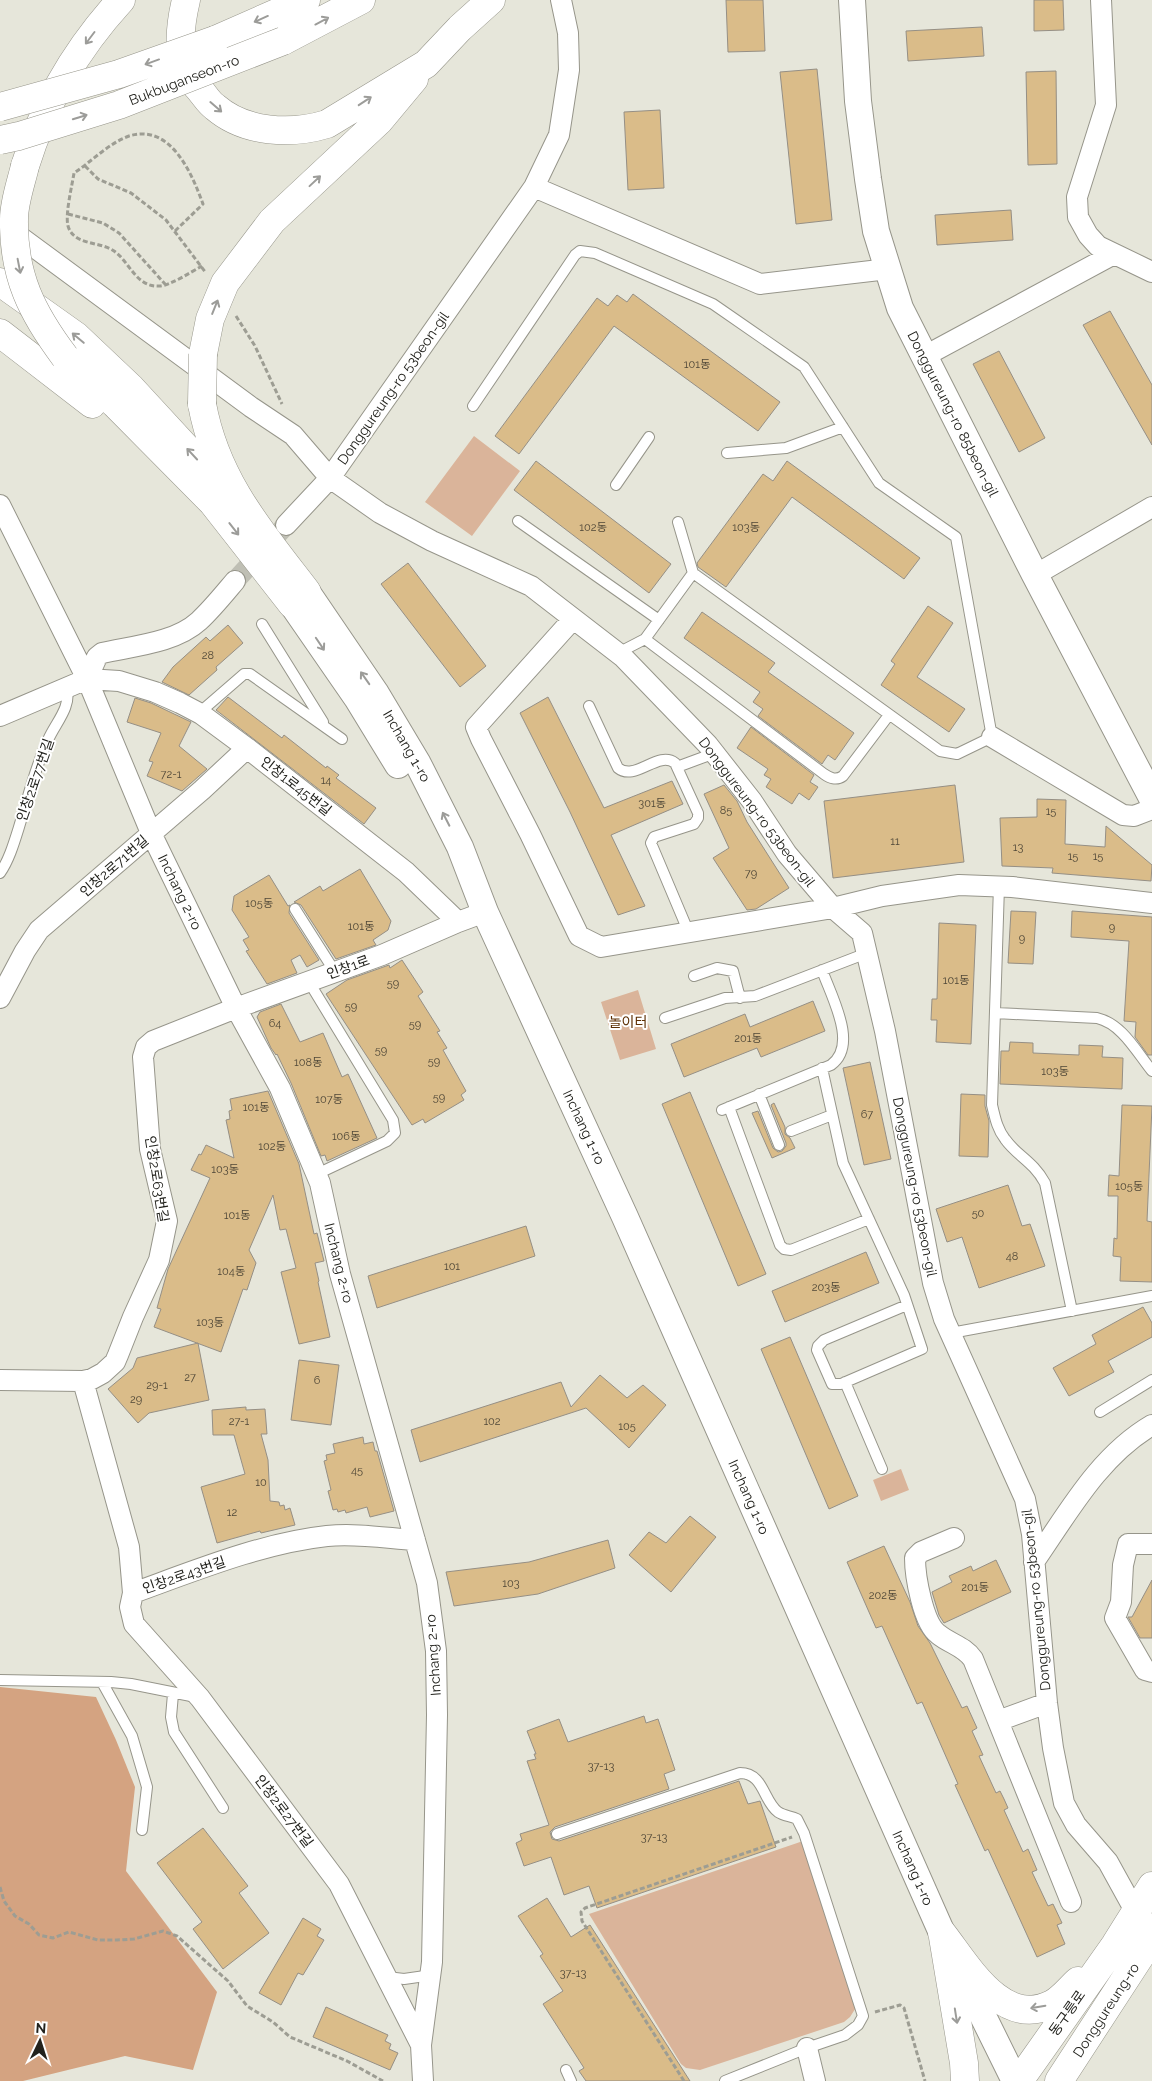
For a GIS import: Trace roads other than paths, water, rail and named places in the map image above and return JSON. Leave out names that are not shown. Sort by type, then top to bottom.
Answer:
[{"type":"main road","points":[[121,0],[71,63],[30,147],[14,217],[20,272],[28,298],[44,329],[65,357],[115,404],[213,503],[300,598]]},
{"type":"main road","points":[[186,0],[181,31],[185,69],[214,107],[229,117],[249,126],[309,130],[327,124],[426,64]]},
{"type":"main road","name":"Bukbuganseon-ro","points":[[0,107],[119,74],[215,40],[306,0]]},
{"type":"main road","name":"Bukbuganseon-ro","points":[[0,140],[19,136],[119,105],[283,41],[361,0]]},
{"type":"main road","points":[[300,598],[248,515],[222,466],[207,431],[202,404],[203,354],[210,318],[225,283],[272,221],[379,121],[426,64],[460,28],[491,0]]},
{"type":"main road","points":[[0,282],[76,336],[131,388],[248,515]]},
{"type":"main road","points":[[0,334],[57,376],[213,503]]},
{"type":"main road","name":"Donggureung-ro","points":[[1115,1945],[1144,1920],[1152,1886]]},
{"type":"main road","points":[[942,1933],[993,1996],[1006,2004],[1028,2009],[1044,2007],[1058,2000],[1115,1945]]},
{"type":"main road","points":[[942,1933],[964,2063],[965,2081]]},
{"type":"main road","name":"Donggureung-ro","points":[[1066,2079],[1152,1938]]},
{"type":"main road","name":"동구릉로","points":[[1019,2081],[1115,1945]]},
{"type":"street","name":"Donggureung-ro 53beon-gil","points":[[561,0],[568,33],[569,70],[558,134],[534,187],[330,478],[380,513],[432,541],[531,586],[618,653],[714,753],[752,801],[786,854],[832,908],[862,933],[886,1031],[933,1283],[951,1334],[1025,1499],[1032,1534],[1052,1748],[1064,1803],[1076,1825],[1108,1862],[1144,1920]]},
{"type":"street","name":"Donggureung-ro 85beon-gil","points":[[852,0],[858,101],[876,231],[900,308],[923,357],[1035,575],[1152,798]]},
{"type":"street","points":[[1101,0],[1106,105],[1077,197],[1078,217],[1088,235],[1098,246],[1152,272]]},
{"type":"street","points":[[534,187],[760,284],[888,269]]},
{"type":"street","points":[[0,222],[293,435],[330,478],[286,525]]},
{"type":"street","points":[[923,357],[1114,254]]},
{"type":"street","name":"Inchang 2-ro","points":[[0,505],[87,679],[151,833],[236,1008],[280,1088],[317,1174],[340,1274],[416,1540],[427,1584],[436,1651],[437,1745],[432,1975],[421,2045],[423,2081]]},
{"type":"street","points":[[1035,575],[1152,507]]},
{"type":"street","points":[[0,716],[87,679],[97,657],[102,653],[164,639],[187,629],[199,621],[236,581]]},
{"type":"street","name":"Inchang 1-ro","points":[[300,598],[375,692],[418,764],[460,848],[485,912],[621,1208],[942,1933],[1015,2081]]},
{"type":"street","points":[[573,619],[476,727],[579,936],[601,947],[832,908],[882,896],[960,885],[999,886],[1152,903]]},
{"type":"street","name":"인창1로45번길","points":[[87,679],[119,681],[154,692],[199,713],[406,872],[458,922]]},
{"type":"street","points":[[992,737],[1123,815],[1134,816],[1152,809]]},
{"type":"street","name":"인창2로71번길","points":[[0,998],[25,951],[39,930],[202,790],[247,748]]},
{"type":"street","points":[[458,922],[485,912]]},
{"type":"street","name":"인창1로","points":[[236,1008],[382,955],[458,922]]},
{"type":"street","name":"인창2로63번길","points":[[84,1381],[104,1373],[118,1355],[159,1260],[167,1221],[150,1149],[144,1052],[154,1042],[236,1008]]},
{"type":"street","points":[[0,1380],[84,1381]]},
{"type":"street","name":"인창2로43번길","points":[[84,1381],[130,1547],[133,1593],[202,1568],[272,1547],[316,1537],[353,1536],[416,1540]]},
{"type":"street","points":[[1034,1562],[1104,1464],[1138,1433],[1152,1425]]},
{"type":"street","points":[[954,1538],[921,1552],[915,1558],[920,1596],[934,1630],[963,1648],[973,1658],[1071,1902]]},
{"type":"street","points":[[1152,1544],[1128,1544],[1121,1602],[1115,1618],[1145,1670],[1152,1672]]},
{"type":"street","name":"인창2로27번길","points":[[133,1593],[130,1607],[134,1624],[200,1698],[339,1884],[421,2045]]},
{"type":"street","points":[[998,1721],[1047,1703]]},
{"type":"street","points":[[807,2048],[815,2081]]},
{"type":"lane","points":[[473,406],[576,255],[585,250],[713,304],[804,367],[878,483],[956,537],[992,737],[962,752],[945,753],[940,751],[693,573],[678,522]]},
{"type":"lane","points":[[727,453],[786,448],[843,426]]},
{"type":"lane","points":[[616,485],[649,437]]},
{"type":"lane","points":[[518,520],[659,620]]},
{"type":"lane","points":[[618,653],[645,639],[693,573]]},
{"type":"lane","points":[[262,624],[326,728]]},
{"type":"lane","points":[[645,639],[829,777],[839,779],[843,776],[889,715]]},
{"type":"lane","points":[[199,713],[247,673],[254,676],[342,739]]},
{"type":"lane","name":"인창2로77번길","points":[[0,873],[13,847],[40,757],[67,706],[69,698],[67,688]]},
{"type":"lane","points":[[589,706],[621,771],[632,771],[668,760],[675,763],[677,767],[698,818],[694,824],[654,837],[651,842],[689,933]]},
{"type":"lane","points":[[677,767],[714,753]]},
{"type":"lane","points":[[999,886],[992,1105],[999,1129],[1006,1141],[1035,1166],[1045,1183],[1072,1311]]},
{"type":"lane","points":[[295,909],[335,972]]},
{"type":"lane","points":[[665,1018],[716,1001],[755,996],[867,953]]},
{"type":"lane","points":[[694,976],[717,968],[732,971],[740,998]]},
{"type":"lane","points":[[822,970],[844,1032],[838,1059],[831,1065],[725,1109],[784,1249],[791,1250],[869,1219]]},
{"type":"lane","points":[[309,982],[385,1108],[395,1133],[387,1141],[317,1174]]},
{"type":"lane","points":[[995,1013],[1107,1020],[1116,1026],[1152,1071]]},
{"type":"lane","points":[[822,1068],[843,1163],[907,1305],[922,1349],[845,1382],[832,1384],[817,1350],[818,1346],[824,1340],[907,1305]]},
{"type":"lane","points":[[759,1094],[779,1145]]},
{"type":"lane","points":[[791,1131],[832,1115]]},
{"type":"lane","points":[[951,1334],[1152,1297]]},
{"type":"lane","points":[[1100,1412],[1152,1380]]},
{"type":"lane","points":[[845,1382],[882,1469]]},
{"type":"lane","points":[[0,1680],[132,1684],[173,1694],[200,1698]]},
{"type":"lane","points":[[102,1682],[132,1736],[147,1787],[142,1830]]},
{"type":"lane","points":[[173,1694],[171,1717],[174,1732],[223,1808]]},
{"type":"lane","points":[[557,1834],[740,1773],[745,1773],[755,1778],[778,1811],[797,1819],[804,1833],[863,2016],[858,2025],[845,2035],[725,2081]]},
{"type":"lane","points":[[387,1977],[404,1979],[432,1975]]},
{"type":"lane","points":[[566,2070],[571,2081]]},
{"type":"tunnel","points":[[235,581],[286,525]]},
{"type":"park label","name":"놀이터","points":[[628,1022]]}]
